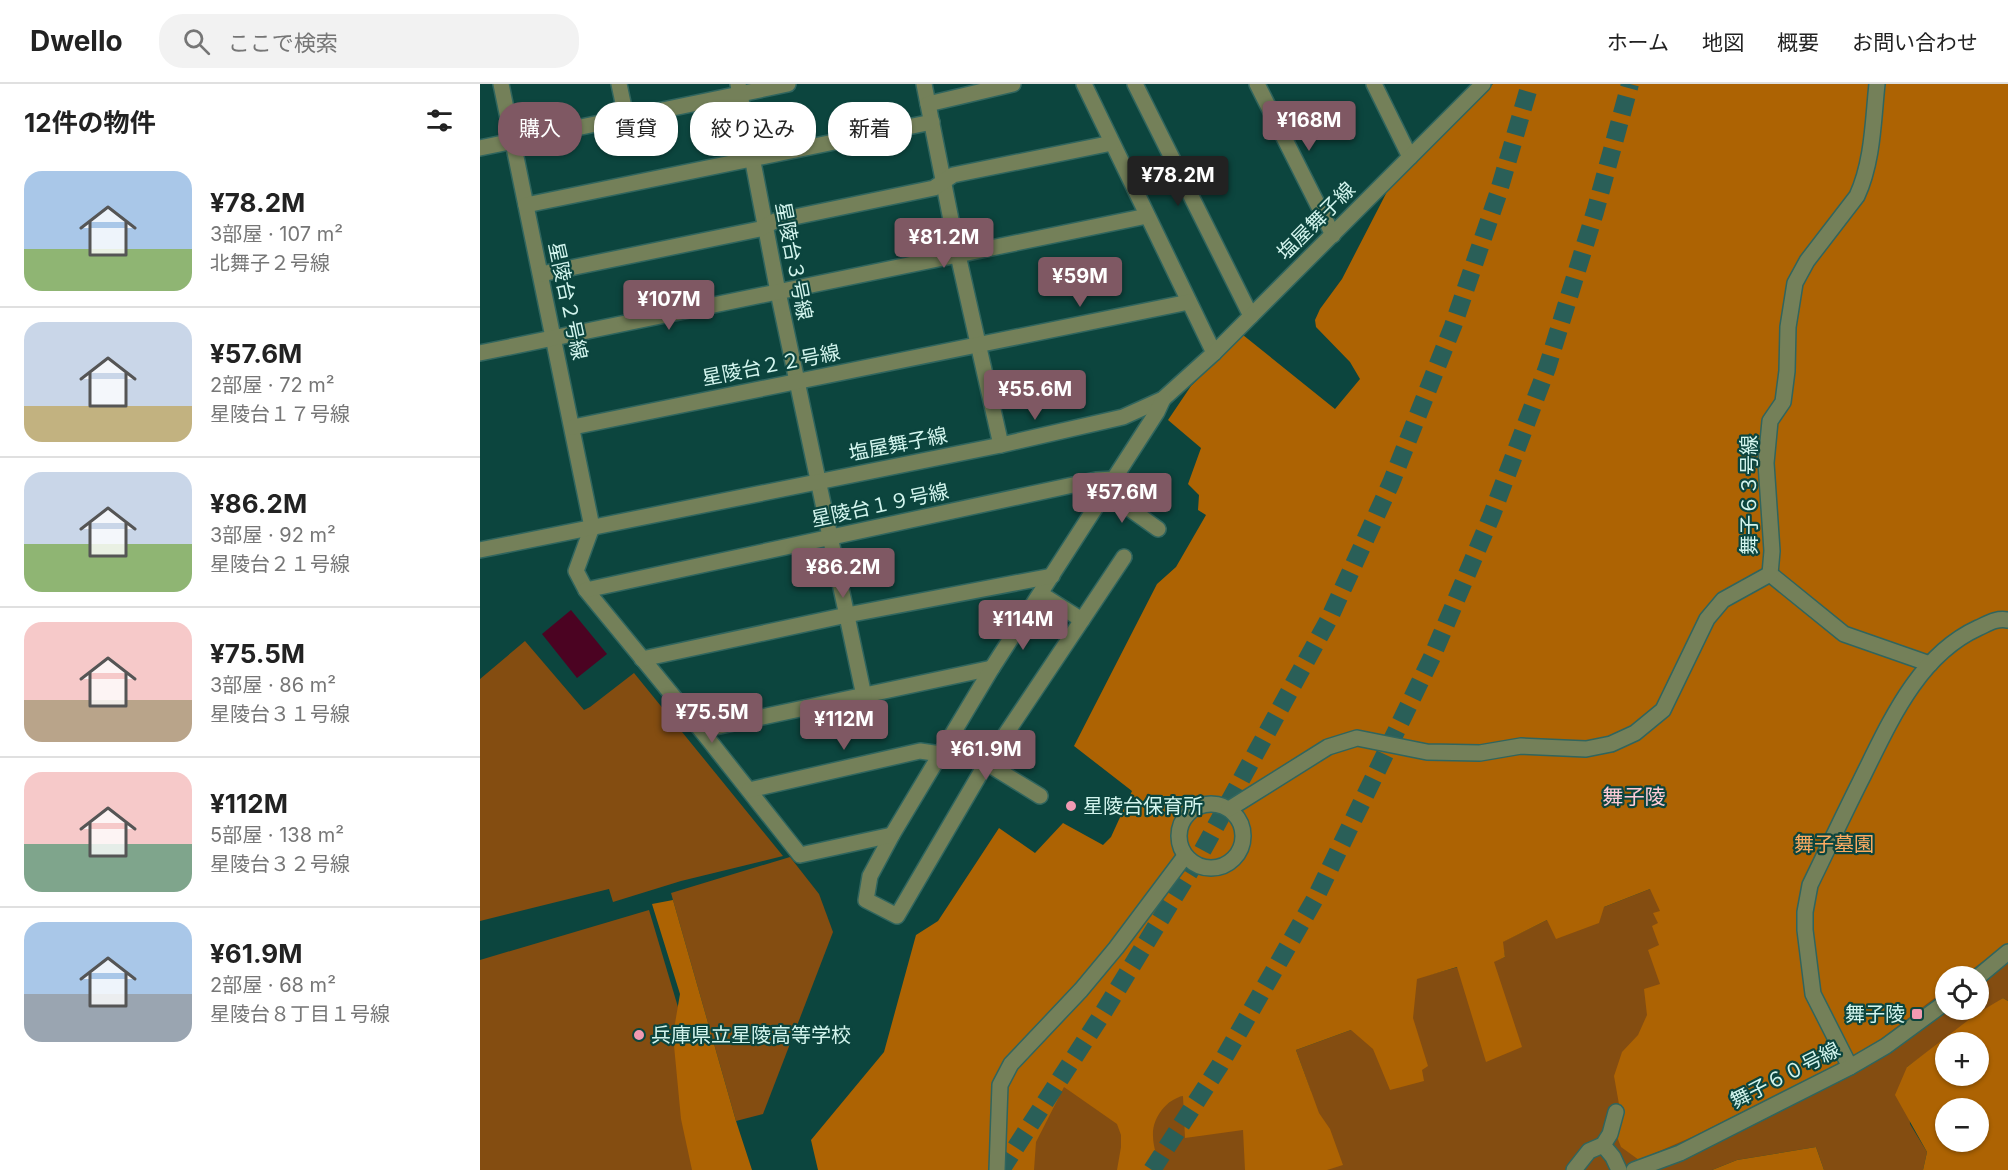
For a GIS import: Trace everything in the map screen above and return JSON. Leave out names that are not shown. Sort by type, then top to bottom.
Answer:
[{"type":"street","name":"星陵台２号線","points":[[501,84],[505,102]]},
{"type":"street","points":[[619,84],[623,102]]},
{"type":"street","points":[[678,104],[739,89],[788,84]]},
{"type":"street","points":[[924,84],[958,255],[1001,446]]},
{"type":"street","points":[[928,104],[1013,84]]},
{"type":"street","points":[[1084,84],[1214,353]]},
{"type":"street","points":[[1136,84],[1251,316]]},
{"type":"street","points":[[1257,84],[1333,235]]},
{"type":"street","points":[[1374,84],[1410,157]]},
{"type":"street","name":"塩屋舞子線","points":[[480,550],[1001,446],[1123,417],[1162,399],[1214,353],[1483,84]]},
{"type":"street","name":"舞子６３号線","points":[[1770,573],[1772,551],[1766,463],[1770,421],[1783,402],[1787,371],[1788,327],[1795,283],[1807,261],[1857,195],[1862,184],[1869,154],[1877,84]]},
{"type":"street","name":"星陵台３号線","points":[[739,89],[778,292],[864,696]]},
{"type":"street","points":[[526,205],[932,123]]},
{"type":"street","points":[[541,274],[934,188],[953,175],[1112,143]]},
{"type":"street","points":[[480,148],[498,144]]},
{"type":"street","name":"星陵台２号線","points":[[516,156],[592,527]]},
{"type":"street","points":[[480,353],[1147,216]]},
{"type":"street","name":"星陵台２２号線","points":[[573,427],[1189,302]]},
{"type":"street","points":[[1124,556],[987,762],[897,916],[866,900],[870,876],[892,835],[993,668],[1157,412],[1162,399]]},
{"type":"street","name":"星陵台１９号線","points":[[586,590],[1096,480],[1110,485]]},
{"type":"street","points":[[1110,485],[1158,529]]},
{"type":"street","points":[[592,527],[576,572],[586,590],[800,855],[892,835]]},
{"type":"street","points":[[1229,809],[1328,747],[1357,738],[1427,753],[1479,753],[1521,746],[1586,749],[1611,744],[1635,733],[1663,710],[1707,619],[1722,600],[1770,573],[1844,634],[1930,664]]},
{"type":"street","points":[[642,659],[847,615],[1052,576]]},
{"type":"street","points":[[1041,594],[1082,620]]},
{"type":"street","points":[[1850,1067],[1813,994],[1805,930],[1805,912],[1810,885],[1888,726],[1911,689],[1930,664],[1961,636],[1998,619],[2008,620]]},
{"type":"street","points":[[701,730],[993,668]]},
{"type":"street","points":[[949,740],[1040,796]]},
{"type":"street","points":[[749,790],[920,751],[940,754]]},
{"type":"street","points":[[1211,803],[1229,809],[1236,815],[1244,834],[1239,853],[1225,866],[1207,868],[1199,866],[1185,856],[1180,848],[1179,830],[1187,814],[1194,808],[1211,803]]},
{"type":"street","points":[[997,1170],[1000,1085],[1011,1064],[1081,990],[1116,948],[1185,856]]},
{"type":"street","points":[[1989,968],[2008,952]]},
{"type":"street","name":"舞子６０号線","points":[[1634,1170],[1680,1153],[1850,1067],[1886,1046],[1935,1010]]},
{"type":"street","points":[[1574,1170],[1589,1151],[1603,1144],[1610,1134],[1616,1112]]},
{"type":"street","points":[[1603,1144],[1619,1170]]},
{"type":"green space","points":[[1493,84],[2008,84],[2008,943],[1977,966],[1935,966],[1935,998],[1869,1048],[1692,1137],[1639,1160],[1621,1147],[1617,1137],[1620,1110],[1614,1076],[1622,1052],[1638,1035],[1647,1015],[1644,989],[1660,984],[1648,950],[1659,945],[1652,926],[1658,923],[1653,913],[1660,911],[1650,889],[1604,907],[1599,923],[1556,939],[1547,920],[1503,942],[1505,957],[1494,962],[1522,1047],[1486,1062],[1457,967],[1417,979],[1413,1018],[1428,1066],[1422,1070],[1424,1081],[1390,1090],[1373,1049],[1351,1030],[1296,1050],[1319,1113],[1330,1129],[1343,1165],[1327,1170],[1245,1170],[1243,1130],[1185,1138],[1183,1096],[1171,1101],[1161,1111],[1153,1129],[1153,1140],[1160,1170],[1117,1170],[1121,1135],[1117,1124],[1064,1087],[1036,1142],[1034,1170],[818,1170],[811,1140],[884,1052],[916,935],[938,921],[999,828],[1035,853],[1063,823],[1103,845],[1111,837],[1132,791],[1074,746],[1157,584],[1176,567],[1206,515],[1198,510],[1199,495],[1188,484],[1201,448],[1168,420],[1191,386],[1243,335],[1335,409],[1360,379],[1350,362],[1316,327],[1315,320],[1320,309],[1342,279],[1393,180]]},
{"type":"green space","name":"舞子墓園","points":[[2008,84],[2008,1001],[2003,998],[1989,1008],[1989,966],[1935,966],[1935,1020],[1972,1020],[1956,1032],[1935,1032],[1935,1047],[1907,1067],[1910,1124],[1927,1152],[1923,1170],[1824,1170],[1816,1147],[1737,1160],[1712,1170],[909,1170],[972,954],[1160,1109],[1177,1097],[1232,1086],[1311,1092],[1296,1050],[1351,1030],[1417,978],[1505,957],[1502,942],[1547,920],[1604,907],[1650,889]]},
{"type":"green space","points":[[525,641],[584,710],[634,673],[783,856],[681,881],[613,902],[609,889],[480,921],[480,679]]},
{"type":"green space","points":[[790,857],[819,894],[833,932],[763,1114],[736,1121],[671,893]]},
{"type":"green space","points":[[673,900],[752,1170],[692,1170],[681,1119],[673,1035],[680,994],[652,904]]},
{"type":"green space","points":[[649,910],[718,1141],[713,1170],[480,1170],[480,960]]},
{"type":"green space","points":[[2003,998],[2008,1001],[2008,1170],[1923,1170],[1927,1152],[1895,1095],[1907,1067],[1935,1046],[1935,1086],[1989,1086],[1989,1032],[1953,1032],[1968,1020],[1989,1020],[1989,1006]]},
{"type":"green space","points":[[1816,1147],[1824,1170],[1712,1170],[1737,1160]]},
{"type":"shaded area","points":[[571,610],[607,654],[577,678],[542,634]]},
{"type":"tunnel","points":[[1001,1170],[1101,1016],[1200,855],[1329,619],[1391,483],[1453,326],[1498,194],[1530,84]]},
{"type":"tunnel","points":[[1152,1170],[1220,1065],[1316,897],[1432,657],[1491,517],[1547,368],[1595,212],[1630,84]]},
{"type":"place","name":"星陵台保育所","points":[[1071,806]]},
{"type":"place","name":"舞子陵","points":[[1917,1014]]},
{"type":"place","name":"兵庫県立星陵高等学校","points":[[639,1035]]},
{"type":"district","name":"舞子陵","points":[[1634,797]]}]
